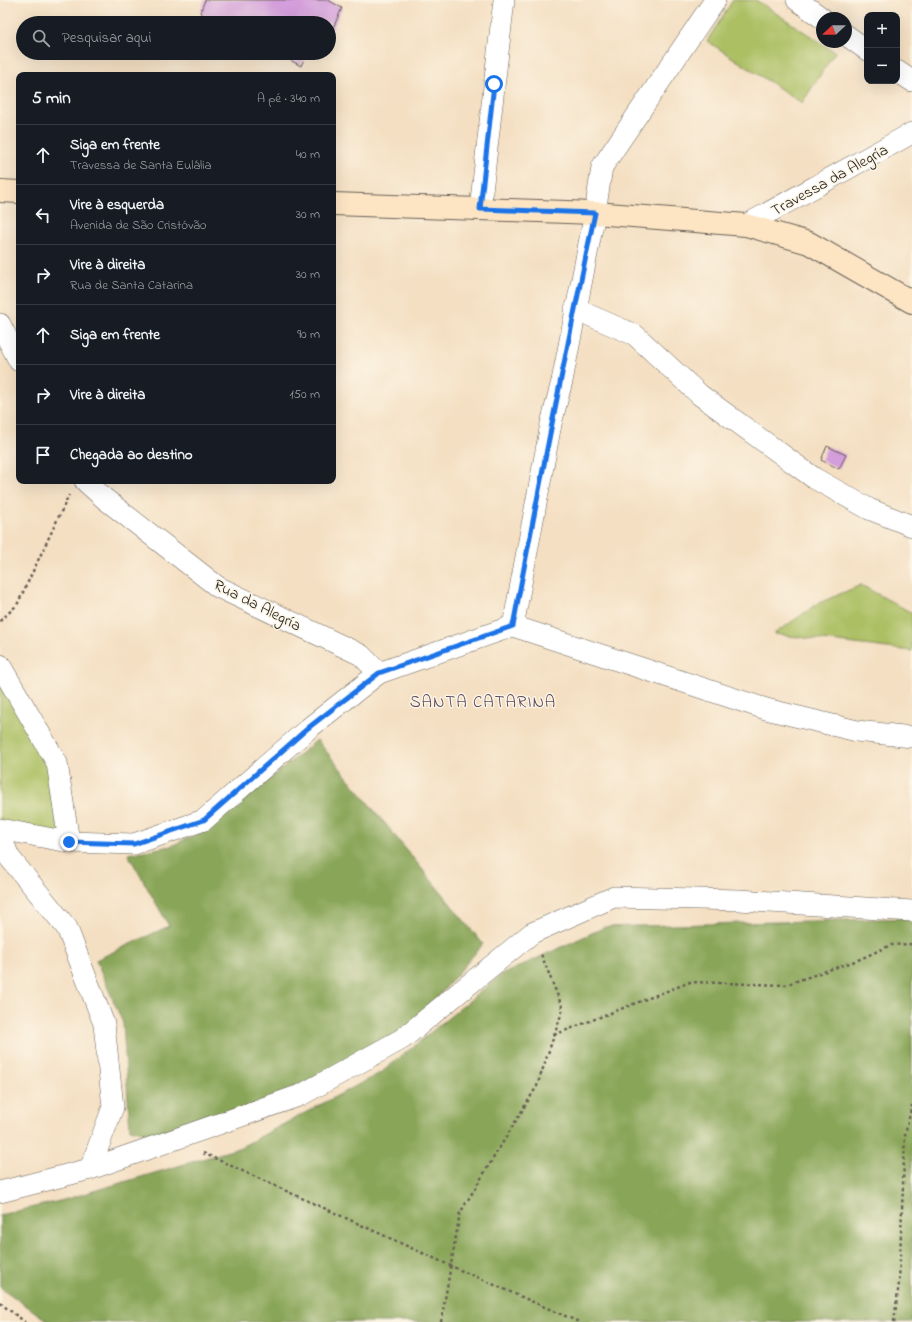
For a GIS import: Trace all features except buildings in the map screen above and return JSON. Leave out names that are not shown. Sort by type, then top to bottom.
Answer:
[{"type":"street","points":[[480,209],[504,0]]},
{"type":"street","points":[[513,626],[551,424],[562,381],[574,309],[595,213],[602,167],[716,0]]},
{"type":"street","points":[[796,0],[816,14]]},
{"type":"street","points":[[852,39],[864,48]]},
{"type":"street","points":[[900,73],[912,81]]},
{"type":"street","name":"Travessa da Alegría","points":[[746,225],[912,133]]},
{"type":"street","points":[[0,191],[16,192]]},
{"type":"street","points":[[336,204],[595,213],[746,225],[809,243],[912,302]]},
{"type":"street","points":[[574,309],[635,336],[700,395],[814,478],[868,509],[912,526]]},
{"type":"street","points":[[0,324],[16,355]]},
{"type":"street","name":"Rua da Alegría","points":[[78,484],[105,499],[218,587],[361,655],[379,673]]},
{"type":"street","points":[[0,829],[69,842],[134,844],[204,820],[308,728],[379,673],[513,626],[766,709],[857,731],[912,737]]},
{"type":"street","points":[[0,665],[57,763],[69,842]]},
{"type":"street","points":[[0,834],[9,857],[67,928],[104,1024],[113,1107],[90,1169]]},
{"type":"street","points":[[2,1188],[90,1169],[301,1095],[402,1039],[532,933],[614,897],[739,900],[912,912]]},
{"type":"path","points":[[0,621],[17,605],[64,507],[78,484]]},
{"type":"path","points":[[441,1322],[460,1213],[537,1086],[563,1009],[532,933]]},
{"type":"path","points":[[554,1035],[690,982],[785,985],[858,960],[891,945],[912,944]]},
{"type":"path","points":[[894,1322],[898,1283],[905,1135],[912,1105]]},
{"type":"path","points":[[175,1140],[451,1266],[578,1322]]},
{"type":"path","points":[[0,1303],[25,1322]]},
{"type":"green space","points":[[733,0],[756,0],[816,39],[816,48],[829,48],[835,52],[802,103],[707,41]]},
{"type":"green space","points":[[861,585],[912,613],[912,651],[774,634],[819,603]]},
{"type":"green space","points":[[0,665],[57,763],[69,842],[0,829]]},
{"type":"green space","points":[[317,740],[483,944],[402,1039],[175,1140],[130,1129],[123,1023],[96,960],[169,926],[128,854],[171,846],[210,828]]},
{"type":"green space","points":[[912,918],[912,1322],[49,1322],[0,1287],[0,1215],[60,1201],[239,1148],[382,1072],[501,975],[605,927]]},
{"type":"district","name":"SANTA CATARINA","points":[[483,701]]},
{"type":"route","points":[[69,842],[134,844],[204,820],[308,728],[325,717],[379,673],[513,626],[551,424],[562,381],[574,309],[595,213],[480,209],[494,84]]}]
